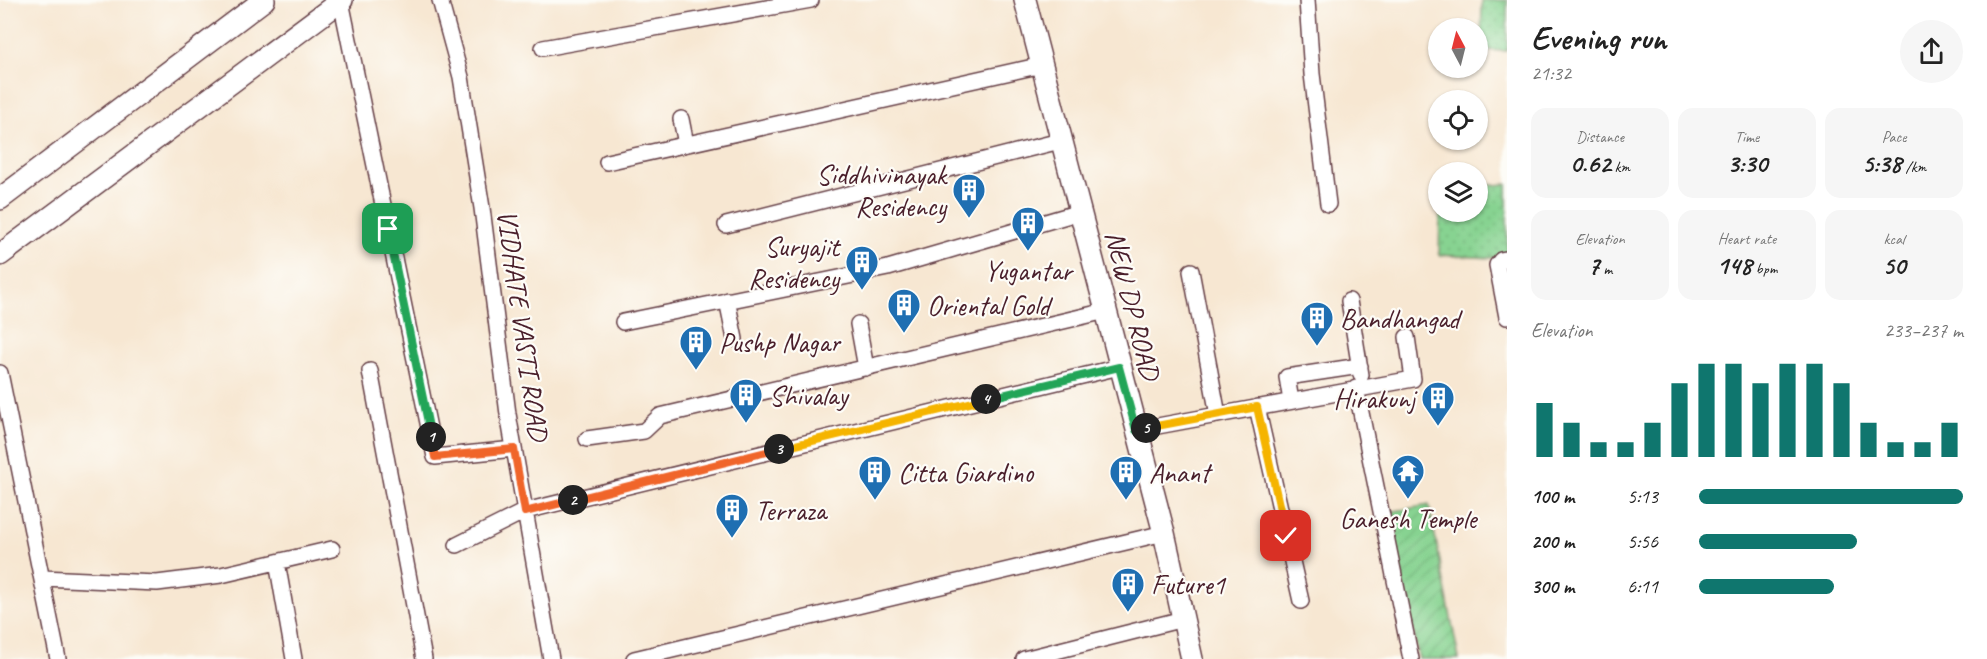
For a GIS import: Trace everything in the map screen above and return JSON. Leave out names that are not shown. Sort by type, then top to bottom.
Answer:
[{"type":"main road","points":[[0,199],[264,0]]},
{"type":"main road","points":[[0,255],[342,0]]},
{"type":"main road","name":"NEW DP ROAD","points":[[1025,0],[1164,533],[1192,659]]},
{"type":"street","points":[[342,0],[435,457],[514,449]]},
{"type":"street","name":"VIDHATE VASTI ROAD","points":[[440,0],[461,77],[482,208],[514,449],[551,659]]},
{"type":"street","points":[[543,48],[811,0]]},
{"type":"street","points":[[1306,0],[1312,74],[1328,204]]},
{"type":"street","points":[[607,162],[1042,65]]},
{"type":"street","points":[[681,119],[686,144]]},
{"type":"street","points":[[726,225],[1060,141]]},
{"type":"street","points":[[623,322],[888,268],[1080,212]]},
{"type":"street","points":[[1507,259],[1501,260],[1497,265],[1507,317]]},
{"type":"street","points":[[1191,271],[1218,415]]},
{"type":"street","points":[[728,300],[735,339]]},
{"type":"street","points":[[1348,301],[1360,366],[1359,388],[1411,659]]},
{"type":"street","points":[[587,439],[644,431],[660,416],[1106,311]]},
{"type":"street","points":[[858,324],[866,368]]},
{"type":"street","points":[[1136,430],[1291,400],[1413,380],[1407,337]]},
{"type":"street","points":[[1291,400],[1287,377],[1360,366]]},
{"type":"street","points":[[457,545],[525,512],[1119,367]]},
{"type":"street","points":[[370,371],[424,659]]},
{"type":"street","points":[[0,373],[58,659]]},
{"type":"street","points":[[1257,407],[1301,601]]},
{"type":"street","points":[[634,659],[1164,533]]},
{"type":"street","points":[[42,578],[157,583],[221,575],[332,549]]},
{"type":"street","points":[[277,562],[294,659]]},
{"type":"street","points":[[1024,659],[1183,619]]},
{"type":"green space","points":[[1482,0],[1507,0],[1507,51],[1488,50],[1488,18],[1482,18]]},
{"type":"green space","points":[[1507,184],[1507,255],[1492,258],[1439,255],[1440,222],[1488,222],[1488,185]]},
{"type":"green space","points":[[1429,505],[1459,659],[1419,659],[1388,512]]},
{"type":"place","name":"Siddhivinayak Residency","points":[[969,219]]},
{"type":"place","name":"Yugantar","points":[[1028,252]]},
{"type":"place","name":"Suryajit Residency","points":[[862,291]]},
{"type":"place","name":"Oriental Gold","points":[[904,334]]},
{"type":"place","name":"Bandhangad","points":[[1317,347]]},
{"type":"place","name":"Pushp Nagar","points":[[696,371]]},
{"type":"place","name":"Shivalay","points":[[746,424]]},
{"type":"place","name":"Hirakunj","points":[[1438,427]]},
{"type":"place","name":"Ganesh Temple","points":[[1408,500]]},
{"type":"place","name":"Citta Giardino","points":[[875,501]]},
{"type":"place","name":"Anant","points":[[1126,501]]},
{"type":"place","name":"Terraza","points":[[732,539]]},
{"type":"place","name":"Future1","points":[[1128,613]]},
{"type":"route","points":[[388,229],[435,457],[514,449],[525,512],[1119,367],[1136,430],[1257,407],[1286,536]]}]
